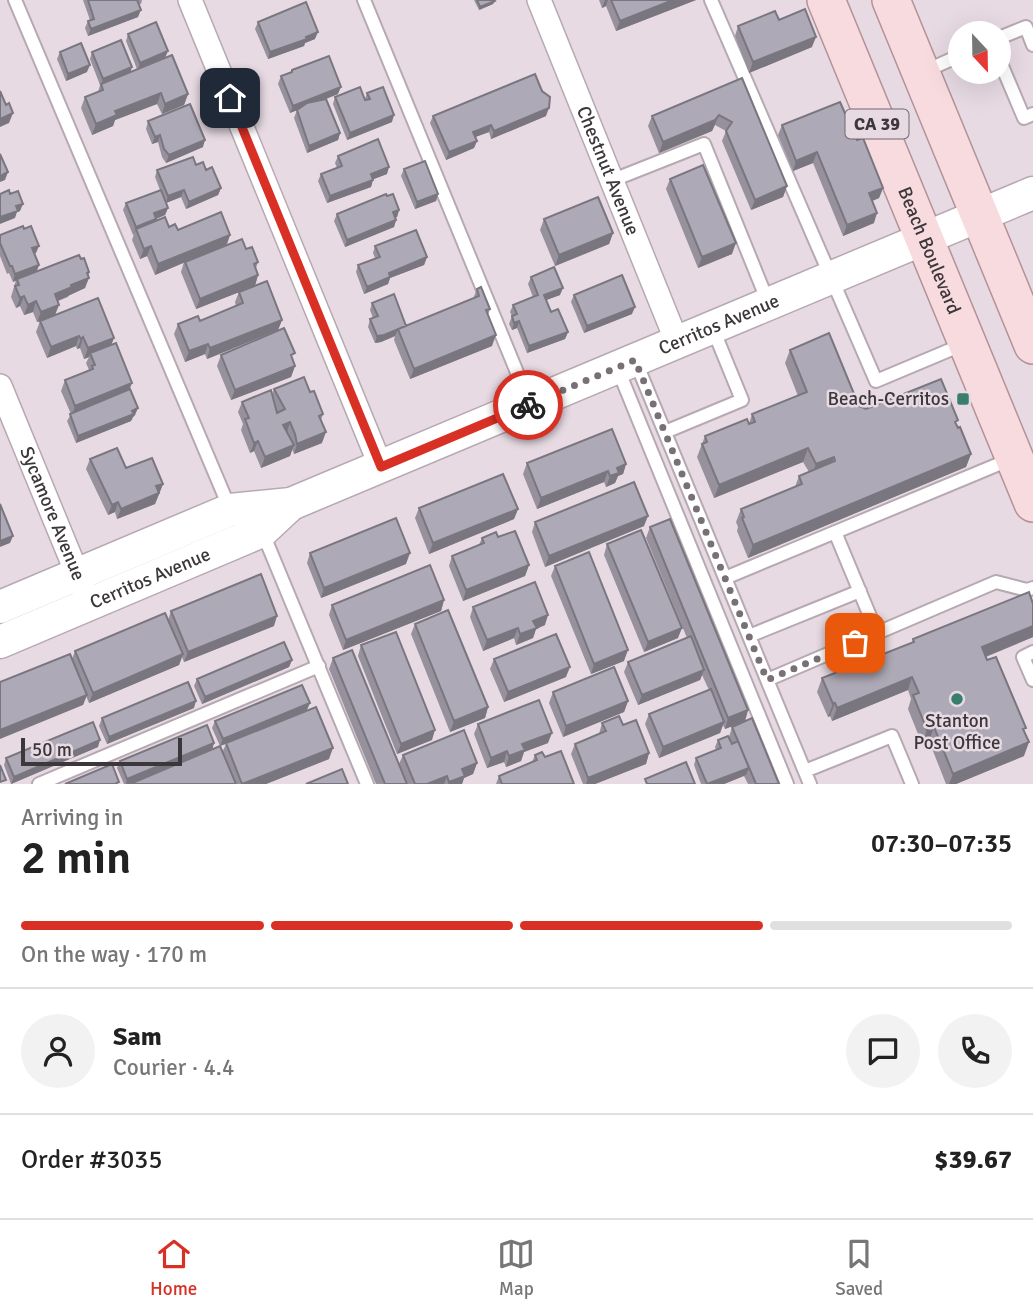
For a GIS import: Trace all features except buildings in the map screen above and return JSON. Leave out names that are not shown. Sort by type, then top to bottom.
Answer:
[{"type":"main road","name":"Beach Boulevard","points":[[826,0],[1033,503]]},
{"type":"main road","name":"CA 39","points":[[891,0],[1033,345]]},
{"type":"street","points":[[190,0],[381,467]]},
{"type":"street","name":"Chestnut Avenue","points":[[539,0],[677,342]]},
{"type":"street","name":"Cerritos Avenue","points":[[0,607],[230,510],[291,504],[1033,194]]},
{"type":"street","name":"Sycamore Avenue","points":[[0,386],[90,604]]},
{"type":"street","name":"Cerritos Avenue","points":[[0,642],[262,531],[291,504]]},
{"type":"lane","points":[[15,0],[230,510]]},
{"type":"lane","points":[[364,0],[530,404]]},
{"type":"lane","points":[[711,0],[876,381],[967,343]]},
{"type":"lane","points":[[1012,33],[1026,27],[1033,45]]},
{"type":"lane","points":[[922,72],[948,61]]},
{"type":"lane","points":[[1010,84],[1024,118],[1033,114]]},
{"type":"lane","points":[[613,180],[704,144],[769,304]]},
{"type":"lane","points":[[665,432],[743,400],[712,327]]},
{"type":"lane","points":[[626,363],[665,432],[810,784]]},
{"type":"lane","points":[[626,363],[787,784]]},
{"type":"lane","points":[[725,578],[1014,457]]},
{"type":"lane","points":[[262,531],[367,784]]},
{"type":"lane","points":[[835,532],[877,633]]},
{"type":"lane","points":[[767,680],[996,582],[1027,590],[1033,588]]},
{"type":"lane","points":[[749,636],[860,591]]},
{"type":"lane","points":[[1033,652],[1023,656],[1033,681]]},
{"type":"lane","points":[[39,784],[319,666]]},
{"type":"lane","points":[[804,771],[892,736],[912,784]]},
{"type":"way so far","points":[[528,405],[635,360],[767,680],[855,643]]},
{"type":"place","name":"Beach-Cerritos","points":[[963,399]]},
{"type":"place","name":"Stanton Post Office","points":[[957,699]]},
{"type":"route","points":[[230,98],[381,467],[528,405]]}]
